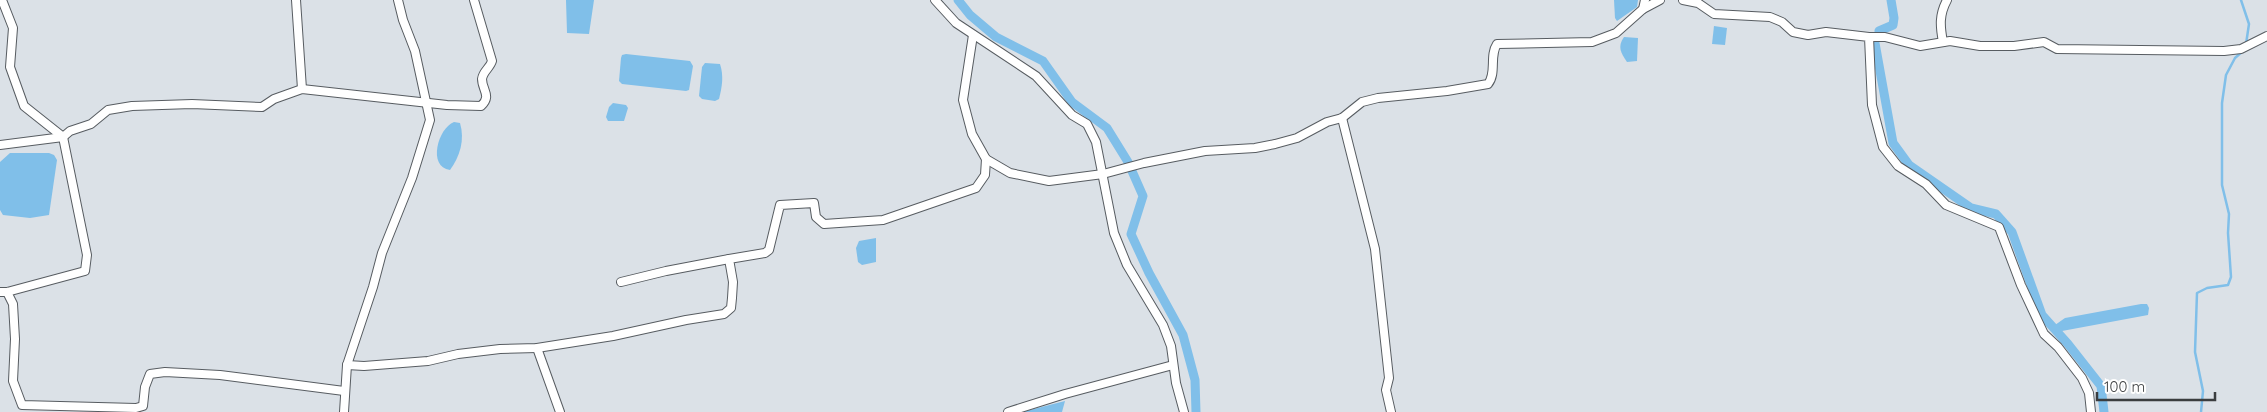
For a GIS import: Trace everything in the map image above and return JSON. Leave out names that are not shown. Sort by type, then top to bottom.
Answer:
[{"type":"street","points":[[2,0],[13,28],[10,67],[24,106],[63,137],[87,255],[85,271],[4,292],[12,304],[15,339],[13,381],[22,405],[136,408],[143,406],[145,387],[150,374],[165,372],[220,375],[344,391]]},
{"type":"street","points":[[296,0],[302,89]]},
{"type":"street","points":[[344,412],[347,364],[373,287],[382,253],[407,193],[430,120],[416,50],[403,20],[398,0]]},
{"type":"street","points":[[0,145],[63,137],[70,131],[91,124],[108,110],[123,107],[192,104],[262,107],[274,99],[302,89],[481,106],[485,102],[487,95],[482,81],[483,74],[492,61],[474,0]]},
{"type":"street","points":[[935,0],[956,24],[1036,76],[1072,115],[1087,124],[1096,142],[1114,233],[1127,265],[1163,326],[1171,346],[1173,365],[1184,412]]},
{"type":"street","points":[[1643,9],[1645,0]]},
{"type":"street","points":[[973,35],[963,100],[972,134],[986,159],[1010,173],[1030,179],[1049,181],[1103,174],[1144,163],[1205,151],[1254,148],[1275,144],[1297,138],[1327,122],[1342,118],[1362,102],[1378,98],[1446,91],[1488,84],[1492,79],[1494,50],[1498,44],[1592,42],[1616,33],[1643,9],[1660,0]]},
{"type":"street","points":[[1683,0],[1698,3],[1714,14],[1770,17],[1782,22],[1793,32],[1808,35],[1826,32],[1885,37],[1920,46],[1942,42],[1980,46],[2014,46],[2044,42],[2057,49],[2066,50],[2224,50],[2241,49],[2267,36]]},
{"type":"street","points":[[1942,42],[1940,23],[1947,0]]},
{"type":"street","points":[[1869,36],[1872,105],[1883,147],[1898,166],[1926,184],[1946,204],[1999,227],[2020,285],[2044,334],[2058,347],[2082,378],[2089,393],[2091,412]]},
{"type":"street","points":[[1342,118],[1375,249],[1389,378],[1386,390],[1391,412]]},
{"type":"street","points":[[621,282],[666,271],[765,253],[770,250],[780,205],[814,203],[816,217],[824,224],[883,220],[976,188],[985,176],[986,159]]},
{"type":"street","points":[[347,364],[364,366],[428,361],[458,354],[500,349],[537,348],[613,336],[686,320],[724,314],[731,308],[734,282],[729,259]]},
{"type":"street","points":[[537,348],[560,412]]},
{"type":"street","points":[[1008,412],[1065,394],[1173,365]]},
{"type":"water","points":[[566,0],[594,0],[589,34],[567,33]]},
{"type":"water","points":[[1614,0],[1638,0],[1637,7],[1617,21],[1615,18]]},
{"type":"water","points":[[1714,26],[1727,28],[1725,45],[1712,44]]},
{"type":"water","points":[[1624,37],[1638,38],[1637,61],[1627,62],[1623,56],[1620,47]]},
{"type":"water","points":[[622,55],[690,61],[693,66],[689,90],[622,84],[619,81],[621,58]]},
{"type":"water","points":[[705,63],[720,64],[721,90],[719,99],[715,101],[702,99],[699,96],[702,67]]},
{"type":"water","points":[[613,103],[626,105],[628,108],[624,121],[608,121],[606,117],[609,107]]},
{"type":"water","points":[[454,122],[460,123],[462,142],[459,153],[450,170],[443,167],[439,162],[437,147],[443,132]]},
{"type":"water","points":[[10,153],[49,153],[54,155],[57,160],[49,215],[30,218],[3,215],[0,210],[0,162]]},
{"type":"water","points":[[876,238],[876,262],[862,265],[858,262],[856,248],[859,241]]},
{"type":"water","points":[[2147,304],[2149,308],[2148,315],[2062,331],[2055,325],[2065,318]]},
{"type":"water","points":[[1065,401],[1062,412],[1022,412]]},
{"type":"waterway","points":[[958,0],[970,15],[996,37],[1043,61],[1072,102],[1107,128],[1128,162],[1143,196],[1131,234],[1149,273],[1183,335],[1195,380],[1196,412]]},
{"type":"waterway","points":[[1879,31],[1893,25],[1894,18],[1891,0]]},
{"type":"waterway","points":[[2241,0],[2249,24],[2246,44]]},
{"type":"waterway","points":[[1875,43],[1893,143],[1909,165],[1971,208],[1996,214],[2012,232],[2042,315],[2101,386],[2104,412]]},
{"type":"waterway","points":[[2201,412],[2203,391],[2195,352],[2197,293],[2207,288],[2228,285],[2231,277],[2228,233],[2229,214],[2222,185],[2222,103],[2226,75],[2235,58],[2243,51]]}]
